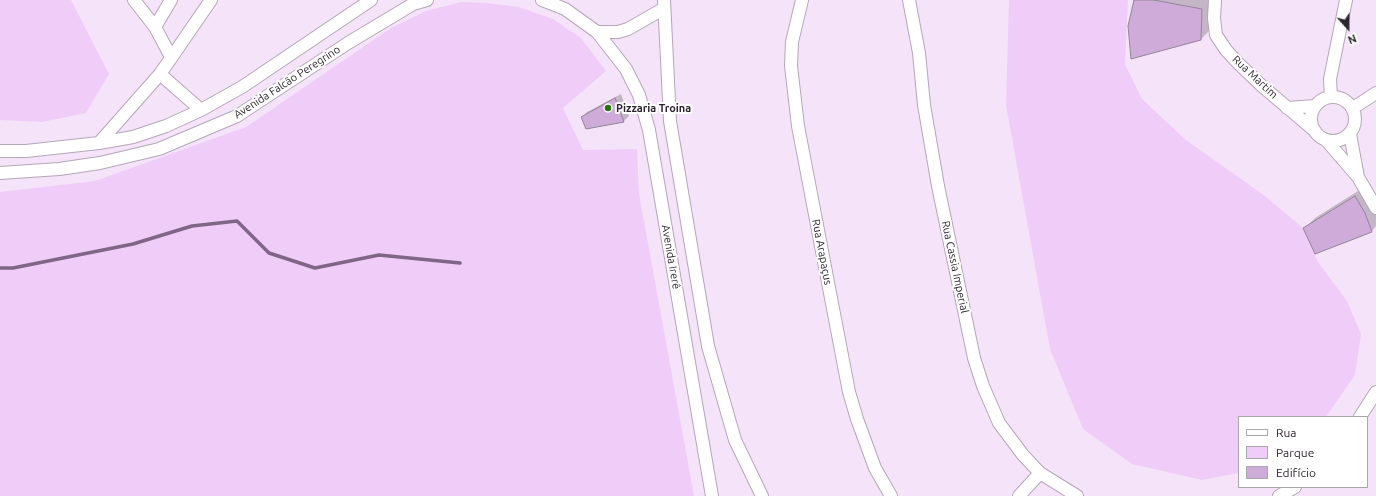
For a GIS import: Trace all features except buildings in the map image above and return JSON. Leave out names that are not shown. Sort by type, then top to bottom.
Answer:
[{"type":"street","points":[[134,0],[155,27],[171,57]]},
{"type":"street","points":[[155,27],[171,0]]},
{"type":"street","points":[[99,143],[160,74],[211,0]]},
{"type":"street","name":"Avenida Falcão Peregrino","points":[[0,151],[26,151],[99,143],[133,137],[166,126],[201,110],[242,88],[371,0]]},
{"type":"street","name":"Avenida Falcão Peregrino","points":[[0,173],[59,169],[100,163],[159,149],[236,116],[354,39],[413,4],[427,0]]},
{"type":"street","points":[[542,0],[565,9],[597,32],[618,32],[628,29],[663,5]]},
{"type":"street","name":"Rua Arapaçus","points":[[802,0],[792,42],[791,66],[798,126],[849,392],[875,468],[891,496]]},
{"type":"street","name":"Rua Cassia Imperial","points":[[909,0],[919,53],[924,106],[934,164],[974,358],[985,392],[999,423],[1023,455],[1040,473],[1077,496]]},
{"type":"street","name":"Rua Martim","points":[[1215,0],[1214,18],[1216,35],[1226,50],[1287,108],[1315,131]]},
{"type":"street","points":[[1331,97],[1330,79],[1346,0]]},
{"type":"street","name":"Avenida Irerê","points":[[663,5],[670,121],[708,346],[734,440],[762,496]]},
{"type":"street","name":"Avenida Irerê","points":[[597,32],[626,69],[639,94],[649,130],[712,496]]},
{"type":"street","points":[[160,74],[201,110]]},
{"type":"street","points":[[1353,108],[1376,92]]},
{"type":"street","points":[[1358,177],[1350,134],[1355,122],[1353,108],[1344,99],[1331,97],[1325,98],[1315,106],[1311,119],[1315,131],[1326,140],[1358,177],[1376,208]]},
{"type":"street","name":"Rua Martim","points":[[1287,108],[1315,106]]},
{"type":"street","points":[[1326,140],[1338,140],[1350,134]]},
{"type":"street","points":[[1361,416],[1376,392]]},
{"type":"street","points":[[1019,496],[1040,473]]},
{"type":"street","points":[[1279,496],[1293,488]]},
{"type":"green space","points":[[0,0],[71,0],[109,74],[86,113],[42,122],[0,120]]},
{"type":"green space","points":[[1009,0],[1128,0],[1125,64],[1142,99],[1186,140],[1265,196],[1303,228],[1318,262],[1347,301],[1361,334],[1355,375],[1327,416],[1238,416],[1238,473],[1202,480],[1132,464],[1083,429],[1050,349],[1006,105]]},
{"type":"green space","points":[[461,2],[487,3],[519,7],[553,19],[581,38],[606,71],[563,108],[583,150],[637,149],[639,194],[694,496],[0,496],[0,192],[95,181],[246,127],[391,28],[426,11]]},
{"type":"waterway","points":[[0,268],[13,268],[133,244],[192,226],[237,221],[269,253],[315,268],[379,255],[460,263]]},
{"type":"place","name":"Pizzaria Troina","points":[[608,108]]}]
